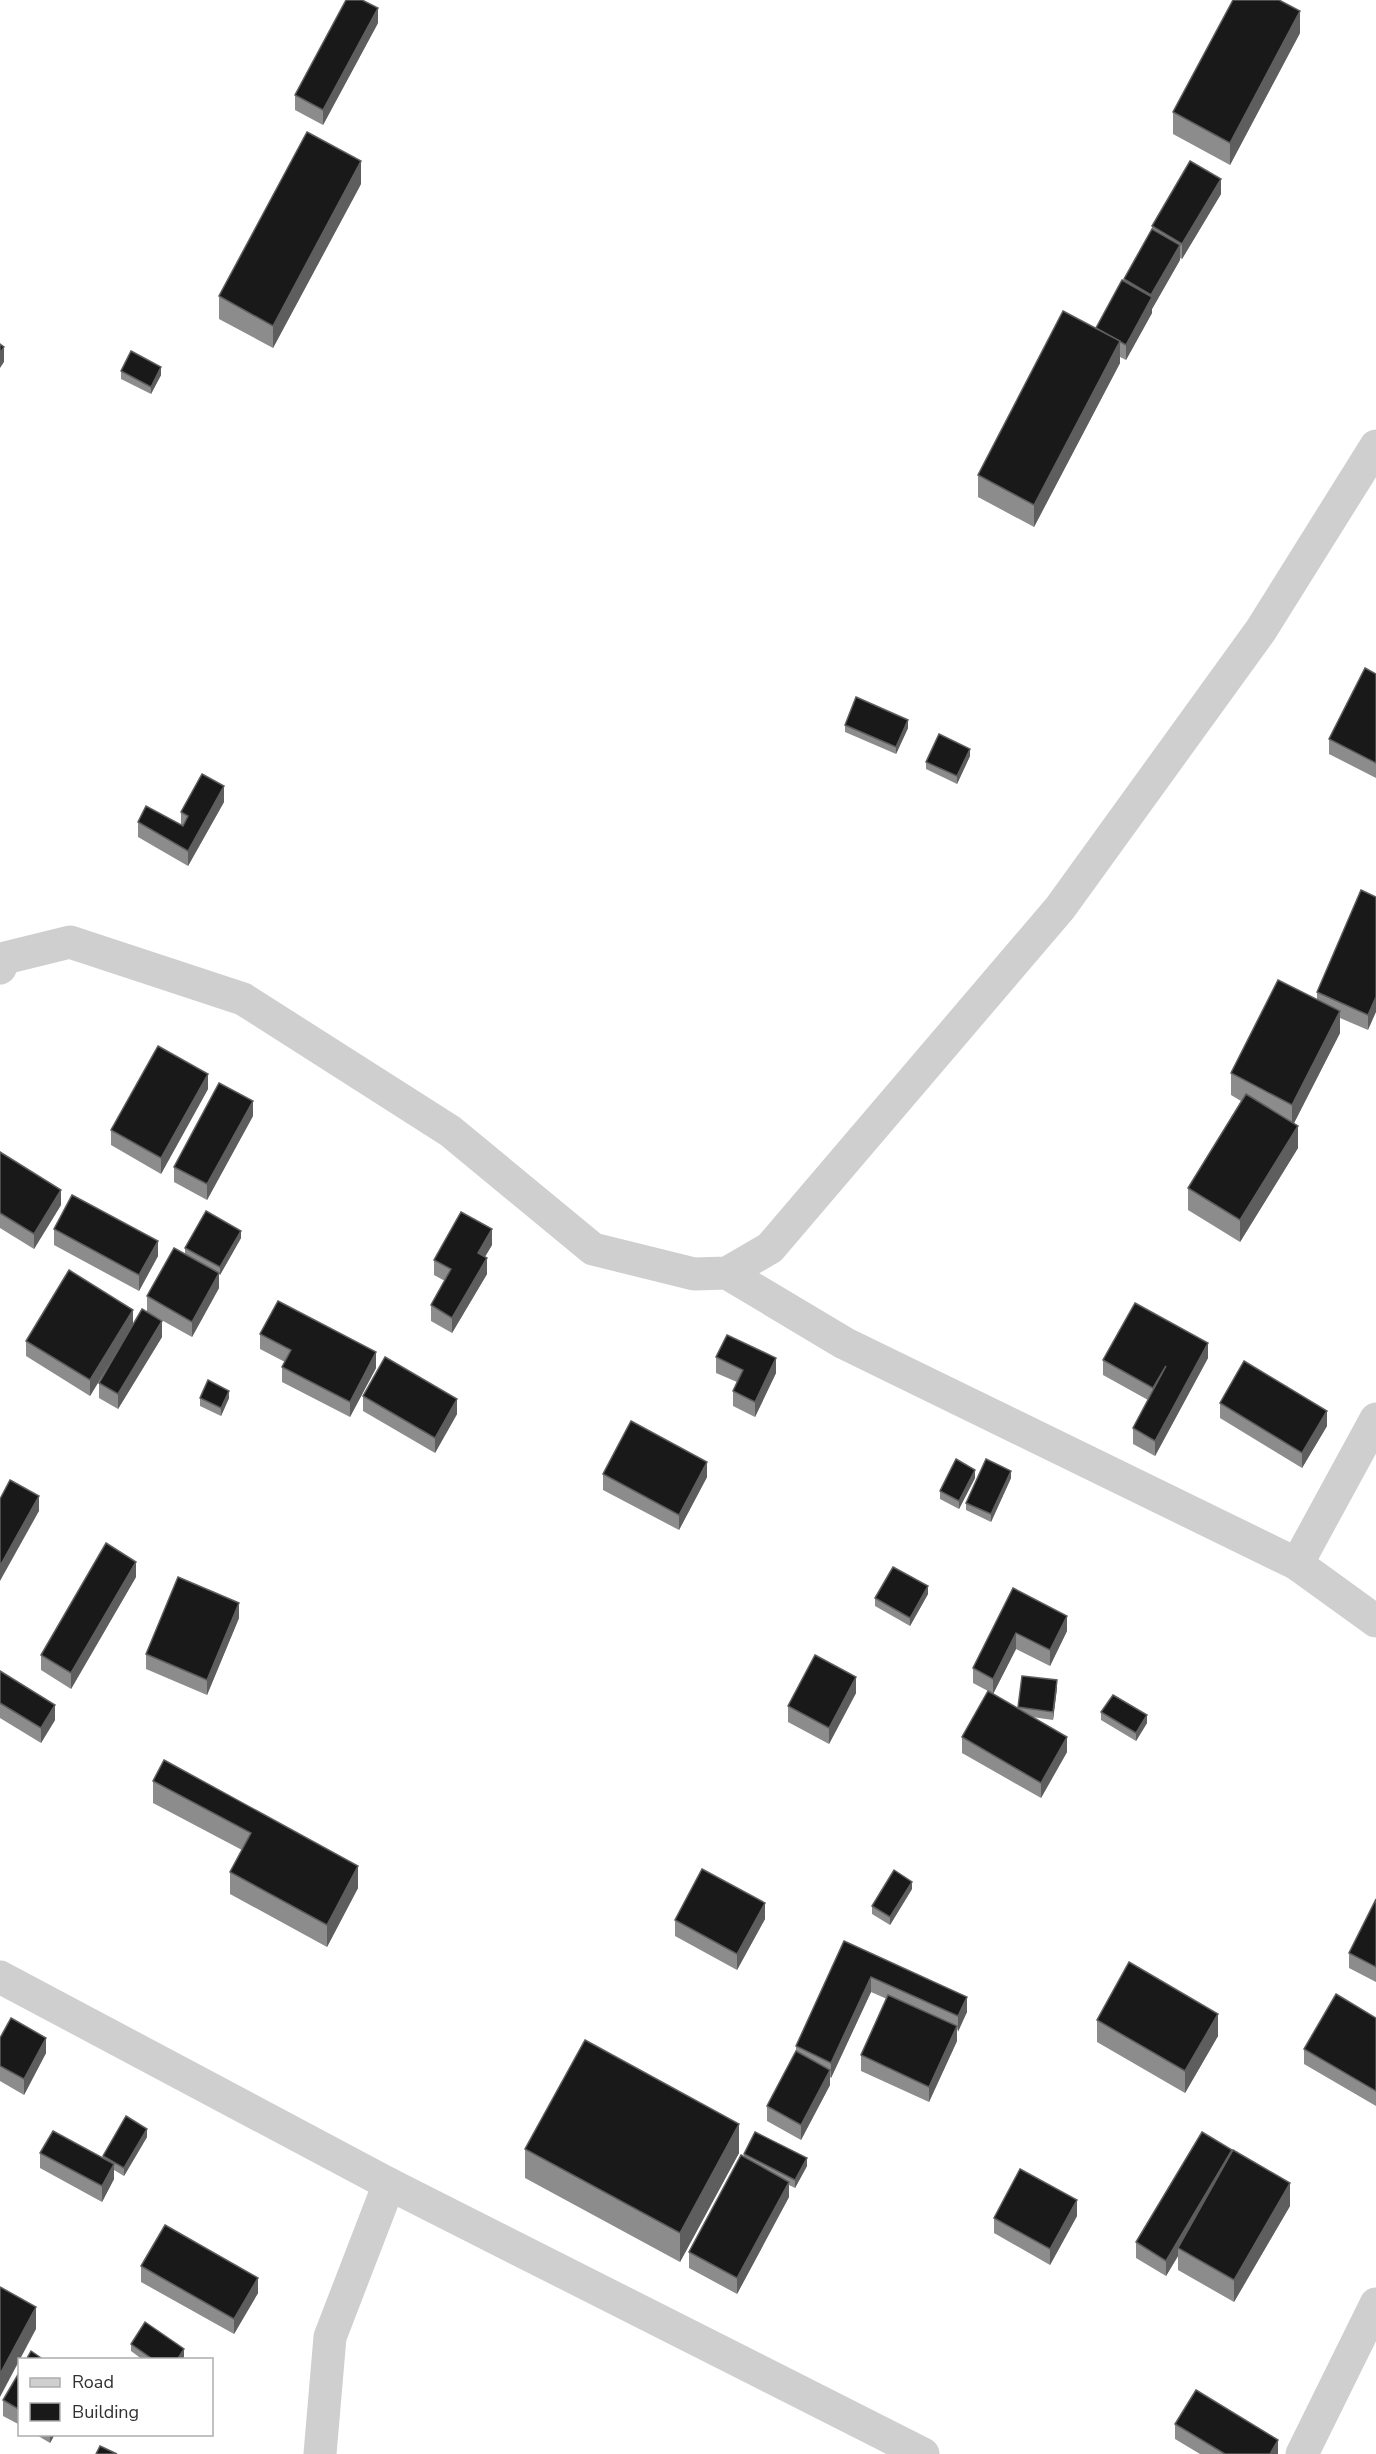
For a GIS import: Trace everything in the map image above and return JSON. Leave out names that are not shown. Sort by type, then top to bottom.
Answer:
[{"type":"street","points":[[0,968],[5,958],[70,942],[243,999],[450,1131],[593,1249],[694,1274],[728,1273],[770,1248],[1060,908],[1261,630],[1376,446]]},
{"type":"street","points":[[728,1273],[844,1343],[1297,1564],[1376,1621]]},
{"type":"street","points":[[1297,1564],[1376,1419]]},
{"type":"street","points":[[0,1977],[388,2184],[923,2454]]},
{"type":"street","points":[[320,2454],[330,2337],[388,2184]]},
{"type":"street","points":[[1302,2454],[1376,2304]]},
{"type":"building","points":[[346,0],[362,0],[378,8],[323,110],[295,95]]},
{"type":"building","points":[[1233,0],[1279,0],[1300,11],[1230,143],[1173,112]]},
{"type":"building","points":[[307,132],[361,161],[273,326],[219,296]]},
{"type":"building","points":[[1190,161],[1221,179],[1182,244],[1152,226]]},
{"type":"building","points":[[1152,229],[1180,245],[1151,295],[1124,279]]},
{"type":"building","points":[[1122,280],[1152,297],[1126,345],[1096,328]]},
{"type":"building","points":[[1063,311],[1120,341],[1034,505],[978,475]]},
{"type":"building","points":[[131,351],[161,367],[151,387],[121,371]]},
{"type":"building","points":[[1365,668],[1376,674],[1376,763],[1329,739]]},
{"type":"building","points":[[856,697],[908,720],[896,747],[845,725]]},
{"type":"building","points":[[939,734],[970,749],[957,776],[926,762]]},
{"type":"building","points":[[202,774],[224,786],[188,851],[138,822],[146,806],[183,826],[188,816],[181,812]]},
{"type":"building","points":[[1361,890],[1376,897],[1376,997],[1368,1015],[1317,992]]},
{"type":"building","points":[[1278,980],[1340,1011],[1292,1105],[1231,1073]]},
{"type":"building","points":[[158,1046],[208,1074],[161,1158],[111,1130]]},
{"type":"building","points":[[219,1083],[253,1101],[207,1184],[174,1167]]},
{"type":"building","points":[[1246,1094],[1298,1126],[1240,1220],[1188,1188]]},
{"type":"building","points":[[0,1152],[61,1190],[34,1234],[0,1213]]},
{"type":"building","points":[[72,1195],[158,1241],[139,1275],[54,1229]]},
{"type":"building","points":[[206,1211],[241,1231],[220,1267],[185,1248]]},
{"type":"building","points":[[461,1212],[492,1229],[478,1253],[487,1258],[452,1318],[431,1305],[451,1269],[434,1260]]},
{"type":"building","points":[[174,1248],[219,1273],[192,1322],[147,1296]]},
{"type":"building","points":[[69,1270],[133,1310],[90,1380],[26,1341]]},
{"type":"building","points":[[278,1301],[376,1352],[350,1402],[282,1367],[291,1350],[260,1334]]},
{"type":"building","points":[[1135,1303],[1208,1343],[1155,1441],[1133,1428],[1166,1366],[1153,1388],[1103,1360]]},
{"type":"building","points":[[142,1309],[162,1321],[118,1394],[99,1383]]},
{"type":"building","points":[[727,1335],[776,1358],[755,1402],[733,1391],[743,1370],[716,1357]]},
{"type":"building","points":[[385,1357],[457,1399],[435,1438],[363,1396]]},
{"type":"building","points":[[1244,1361],[1327,1411],[1302,1453],[1220,1403]]},
{"type":"building","points":[[208,1380],[229,1391],[221,1408],[200,1398]]},
{"type":"building","points":[[631,1421],[707,1462],[679,1515],[603,1474]]},
{"type":"building","points":[[956,1459],[975,1470],[959,1501],[940,1491]]},
{"type":"building","points":[[986,1459],[1011,1471],[991,1514],[966,1503]]},
{"type":"building","points":[[10,1480],[39,1496],[0,1566],[0,1499]]},
{"type":"building","points":[[106,1543],[136,1562],[71,1673],[41,1655]]},
{"type":"building","points":[[893,1567],[928,1586],[910,1618],[875,1598]]},
{"type":"building","points":[[178,1577],[239,1603],[207,1680],[146,1654]]},
{"type":"building","points":[[1013,1588],[1067,1616],[1050,1650],[1016,1633],[993,1679],[973,1668]]},
{"type":"building","points":[[815,1655],[856,1677],[829,1728],[788,1706]]},
{"type":"building","points":[[0,1671],[55,1705],[41,1728],[0,1703]]},
{"type":"building","points":[[1022,1676],[1057,1680],[1053,1712],[1018,1707]]},
{"type":"building","points":[[988,1691],[1067,1737],[1041,1783],[962,1737]]},
{"type":"building","points":[[1113,1695],[1147,1715],[1136,1733],[1101,1712]]},
{"type":"building","points":[[164,1760],[358,1866],[327,1925],[230,1872],[251,1833],[153,1781]]},
{"type":"building","points":[[702,1869],[765,1903],[737,1954],[675,1920]]},
{"type":"building","points":[[894,1870],[912,1882],[890,1917],[872,1906]]},
{"type":"building","points":[[1376,1899],[1376,1967],[1349,1953]]},
{"type":"building","points":[[844,1941],[967,1997],[958,2016],[871,1977],[831,2063],[796,2046]]},
{"type":"building","points":[[1129,1962],[1218,2014],[1185,2071],[1097,2020]]},
{"type":"building","points":[[1336,1994],[1376,2018],[1376,2091],[1304,2049]]},
{"type":"building","points":[[888,1995],[957,2026],[929,2087],[861,2055]]},
{"type":"building","points":[[11,2018],[46,2038],[24,2079],[0,2066],[0,2038]]},
{"type":"building","points":[[585,2040],[739,2124],[680,2233],[525,2149]]},
{"type":"building","points":[[796,2051],[830,2070],[801,2125],[767,2106]]},
{"type":"building","points":[[126,2116],[147,2129],[124,2168],[103,2156]]},
{"type":"building","points":[[53,2131],[114,2164],[102,2186],[40,2153]]},
{"type":"building","points":[[755,2132],[807,2158],[795,2180],[744,2154]]},
{"type":"building","points":[[1202,2132],[1232,2150],[1166,2261],[1136,2242]]},
{"type":"building","points":[[1233,2150],[1290,2183],[1234,2280],[1178,2248]]},
{"type":"building","points":[[741,2155],[789,2182],[737,2278],[689,2252]]},
{"type":"building","points":[[1020,2169],[1077,2200],[1050,2249],[994,2218]]},
{"type":"building","points":[[165,2225],[258,2278],[234,2319],[141,2266]]},
{"type":"building","points":[[0,2287],[36,2307],[0,2374]]},
{"type":"building","points":[[145,2322],[184,2349],[178,2358],[151,2358],[131,2344]]},
{"type":"building","points":[[31,2351],[41,2358],[27,2358]]},
{"type":"building","points":[[18,2374],[18,2409],[3,2400]]},
{"type":"building","points":[[1196,2390],[1278,2440],[1270,2454],[1225,2454],[1175,2424]]},
{"type":"building","points":[[100,2446],[117,2454],[96,2454]]}]
